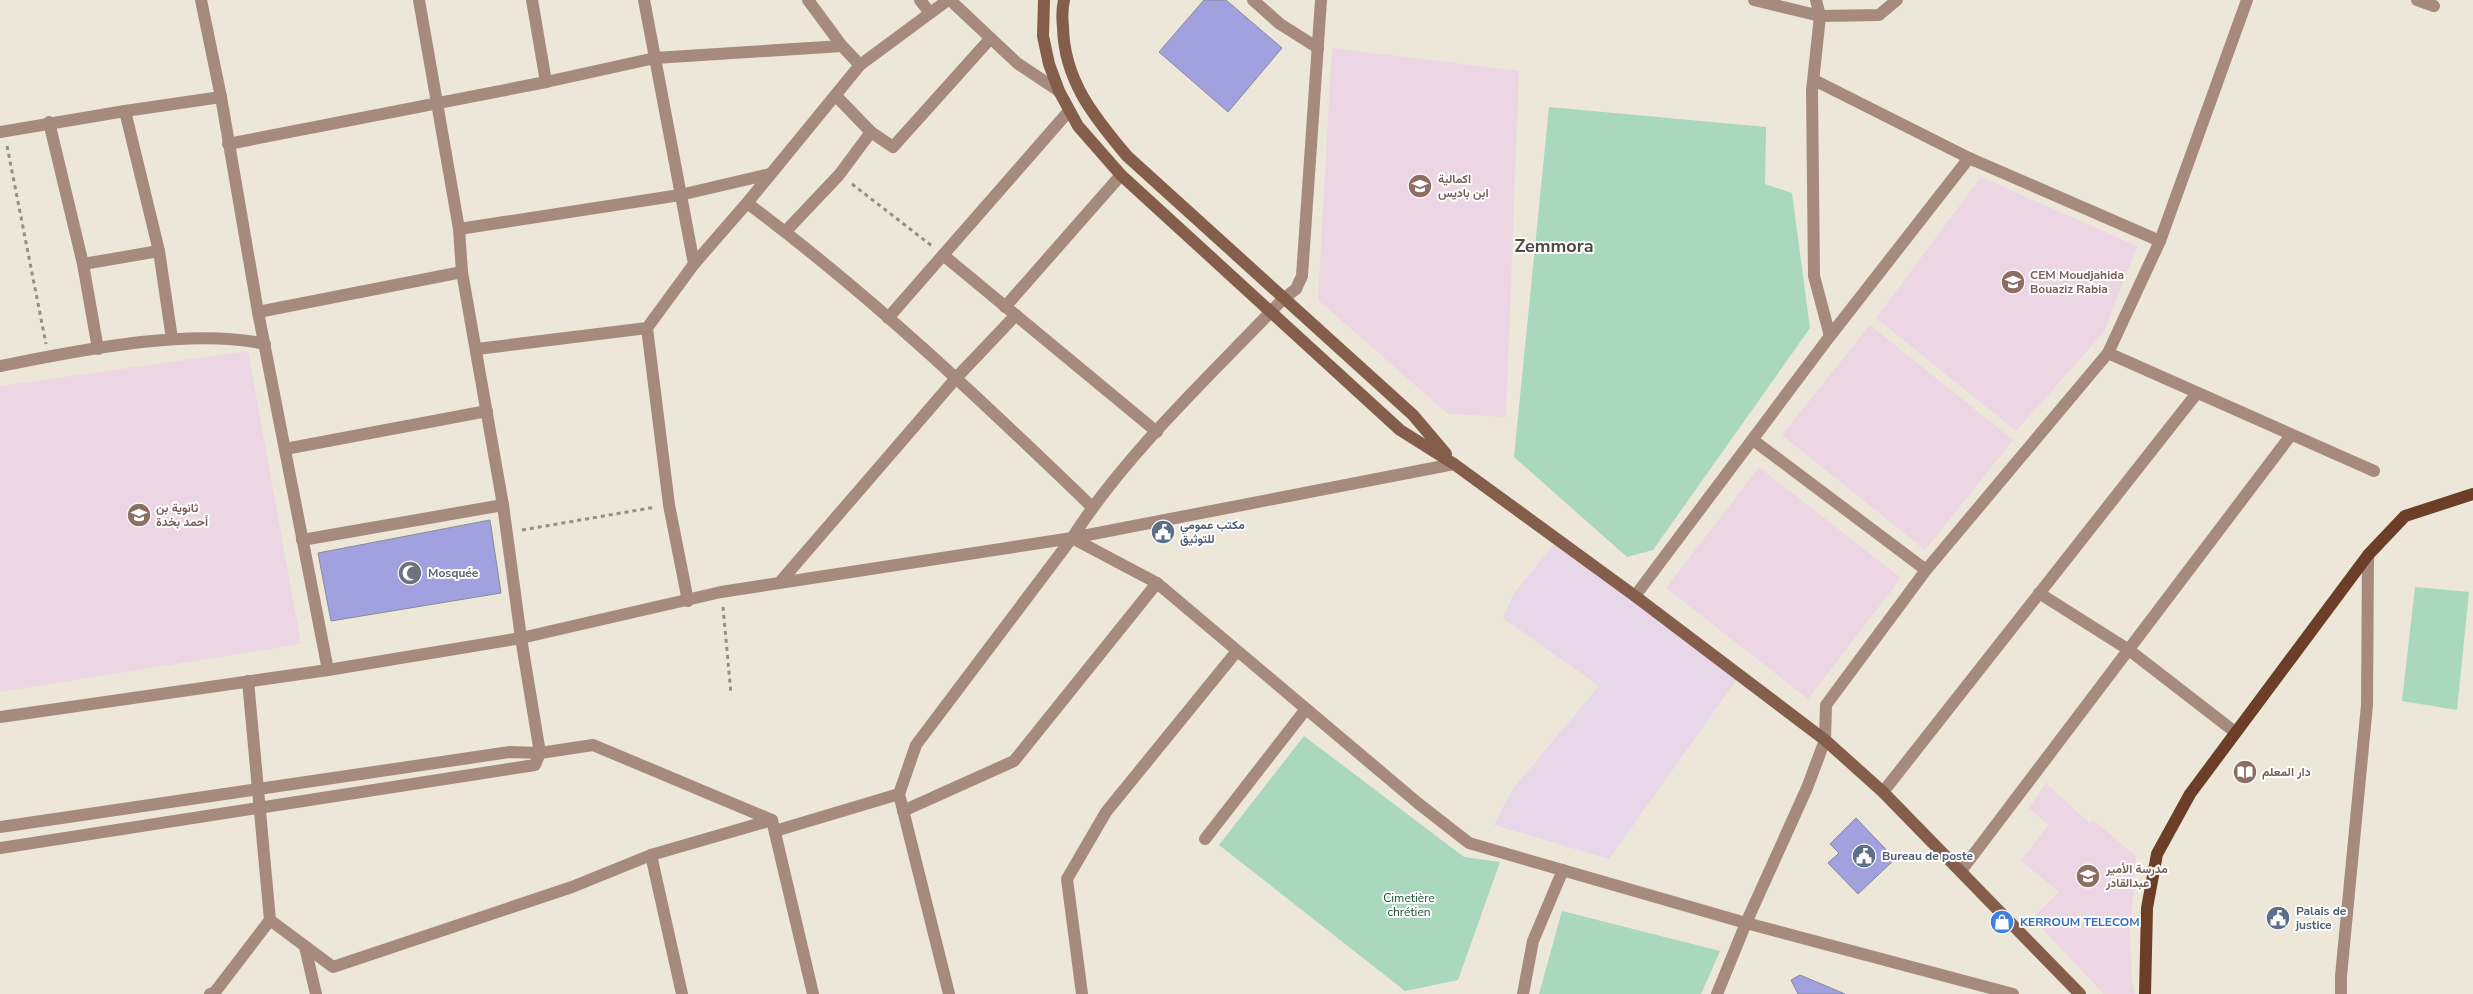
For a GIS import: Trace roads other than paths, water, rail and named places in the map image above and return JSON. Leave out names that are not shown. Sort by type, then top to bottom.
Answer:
[{"type":"main road","points":[[1044,0],[1043,36],[1049,64],[1059,91],[1078,126],[1121,175],[1400,430],[1454,464],[1635,596],[1825,740],[1882,792],[2080,994]]},
{"type":"main road","points":[[1064,0],[1063,42],[1074,82],[1095,118],[1127,156],[1413,415],[1454,464]]},
{"type":"main road","points":[[2145,994],[2147,908],[2157,854],[2190,794],[2368,555],[2405,516],[2473,494]]},
{"type":"street","points":[[201,0],[221,98],[258,312],[328,670]]},
{"type":"street","points":[[0,848],[535,765],[540,753],[521,638],[503,505],[488,411],[462,272],[459,229],[419,0]]},
{"type":"street","points":[[532,0],[546,82]]},
{"type":"street","points":[[644,0],[694,264]]},
{"type":"street","points":[[808,0],[842,46],[860,65]]},
{"type":"street","points":[[920,0],[930,13]]},
{"type":"street","points":[[688,601],[670,505],[647,328],[694,264],[747,204],[860,65],[949,0],[990,39],[1028,71],[1059,91]]},
{"type":"street","points":[[1253,0],[1280,24],[1318,48]]},
{"type":"street","points":[[949,994],[898,794],[916,745],[1072,538],[1092,507],[1157,432],[1283,299],[1296,289],[1302,276],[1322,0]]},
{"type":"street","points":[[1754,0],[1820,16],[1880,15],[1897,0]]},
{"type":"street","points":[[1816,0],[1820,16],[1814,80],[1814,276],[1830,336]]},
{"type":"street","points":[[1717,994],[1746,923],[1807,788],[1825,740],[1826,705],[1926,570],[2108,353],[2160,241],[2248,0]]},
{"type":"street","points":[[2417,0],[2434,6]]},
{"type":"street","points":[[836,96],[870,132],[893,147],[990,39]]},
{"type":"street","points":[[228,144],[546,82],[654,58],[842,46]]},
{"type":"street","points":[[1814,80],[1978,162]]},
{"type":"street","points":[[2,132],[49,122],[221,98]]},
{"type":"street","points":[[125,111],[159,251],[172,340]]},
{"type":"street","points":[[888,318],[1070,111]]},
{"type":"street","points":[[49,122],[83,264],[98,350]]},
{"type":"street","points":[[785,232],[839,175],[870,132]]},
{"type":"street","points":[[1635,596],[1830,336],[1969,158],[2160,241]]},
{"type":"street","points":[[459,229],[680,195],[770,174]]},
{"type":"street","points":[[1006,306],[1121,175]]},
{"type":"street","points":[[747,204],[785,232],[957,376],[1092,507]]},
{"type":"street","points":[[83,264],[159,251]]},
{"type":"street","points":[[943,255],[1157,432]]},
{"type":"street","points":[[258,312],[462,272]]},
{"type":"street","points":[[781,581],[957,376],[1016,315]]},
{"type":"street","points":[[477,349],[647,328]]},
{"type":"street","points":[[0,366],[48,357],[172,340],[243,339],[265,344]]},
{"type":"street","points":[[2108,353],[2374,471]]},
{"type":"street","points":[[1882,792],[2196,393]]},
{"type":"street","points":[[285,449],[488,411]]},
{"type":"street","points":[[1961,871],[2292,435]]},
{"type":"street","points":[[1753,440],[1926,570]]},
{"type":"street","points":[[0,717],[328,670],[521,638],[721,592],[781,581],[1072,538],[1454,464]]},
{"type":"street","points":[[302,540],[503,505]]},
{"type":"street","points":[[1072,538],[1157,583],[1419,804],[1469,843],[1746,923],[2006,993]]},
{"type":"street","points":[[2341,994],[2341,976],[2367,705],[2368,555]]},
{"type":"street","points":[[903,811],[1014,761],[1157,583]]},
{"type":"street","points":[[2039,593],[2129,650],[2235,732]]},
{"type":"street","points":[[1082,994],[1067,879],[1106,812],[1237,651]]},
{"type":"street","points":[[213,993],[270,920],[248,681]]},
{"type":"street","points":[[1205,839],[1306,709]]},
{"type":"street","points":[[0,827],[510,752],[540,753],[593,745],[773,826]]},
{"type":"street","points":[[270,920],[333,967],[572,887],[651,855],[898,794]]},
{"type":"street","points":[[773,826],[813,994]]},
{"type":"street","points":[[651,855],[682,994]]},
{"type":"street","points":[[1523,994],[1533,941],[1563,870]]},
{"type":"street","points":[[305,947],[316,994]]},
{"type":"place","name":"اكمالية ابن باديس","points":[[1420,186]]},
{"type":"place","name":"CEM Moudjahida Bouaziz Rabia","points":[[2013,282]]},
{"type":"place","name":"ثانوية بن أحمد بخدة","points":[[139,515]]},
{"type":"place","name":"مكتب عمومي للتوثيق","points":[[1163,532]]},
{"type":"place","name":"Mosquée","points":[[410,573]]},
{"type":"place","name":"دار المعلم","points":[[2245,772]]},
{"type":"place","name":"Bureau de poste","points":[[1864,856]]},
{"type":"place","name":"مدرسة الأمير عبدالقادر","points":[[2088,876]]},
{"type":"place","name":"Palais de justice","points":[[2278,918]]},
{"type":"place","name":"KERROUM TELECOM","points":[[2002,922]]},
{"type":"district","name":"Zemmora","points":[[1554,246]]},
{"type":"park label","name":"Cimetière chrétien","points":[[1409,905]]}]
